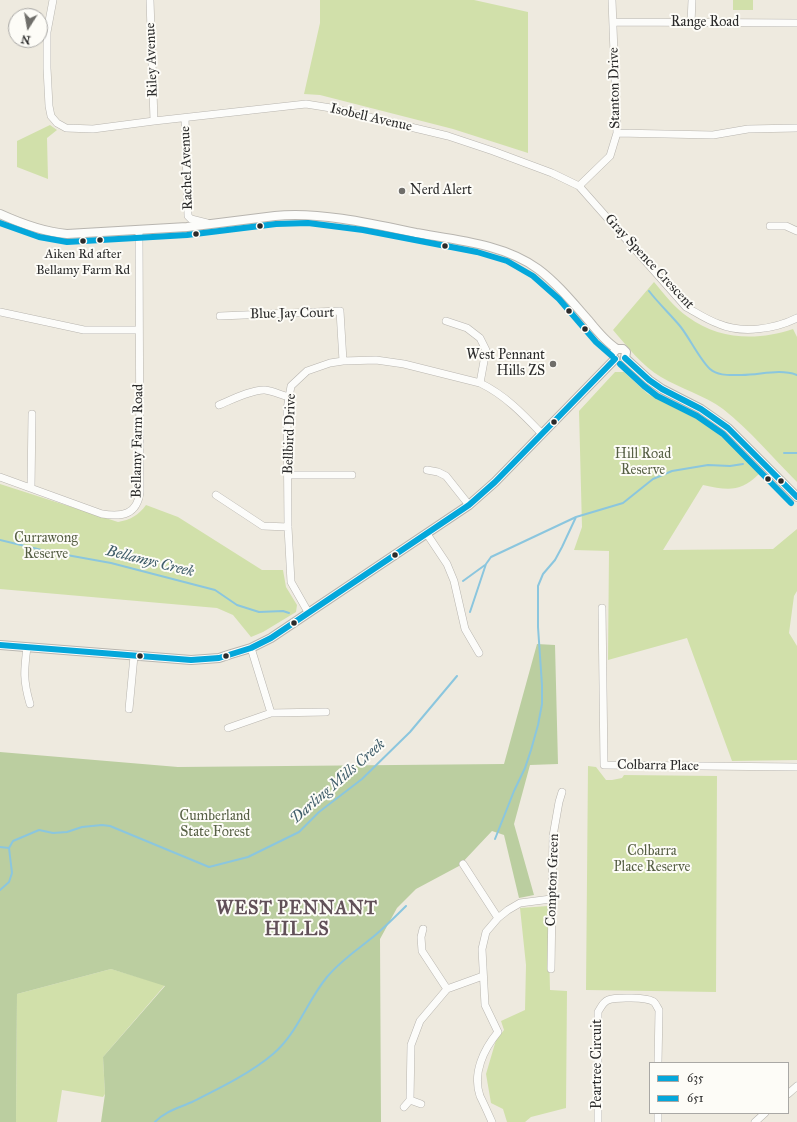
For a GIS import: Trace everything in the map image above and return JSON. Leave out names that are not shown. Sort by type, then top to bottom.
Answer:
[{"type":"street","name":"Isobell Avenue","points":[[53,0],[47,32],[49,106],[51,116],[57,123],[66,128],[93,129],[154,120],[185,118],[306,104],[331,108],[448,136],[552,173],[579,186]]},
{"type":"street","name":"Riley Avenue","points":[[150,0],[154,120]]},
{"type":"street","name":"Stanton Drive","points":[[579,186],[610,156],[617,133],[612,0]]},
{"type":"street","points":[[691,23],[692,0]]},
{"type":"street","name":"Range Road","points":[[613,22],[797,23]]},
{"type":"street","name":"Rachel Avenue","points":[[185,118],[188,216],[196,221],[212,225]]},
{"type":"street","points":[[617,133],[713,135],[748,129],[797,128]]},
{"type":"street","name":"Gray Spence Crescent","points":[[579,186],[686,307],[720,325],[742,329],[764,329],[786,324],[797,318]]},
{"type":"street","points":[[0,214],[34,228],[67,234],[212,225],[288,214],[345,220],[395,228],[488,247],[516,257],[540,271],[556,285],[610,344],[625,350],[626,358],[649,380],[662,389],[701,409],[728,428],[797,498]]},
{"type":"street","points":[[770,226],[786,226],[797,231]]},
{"type":"street","name":"Bellamy Farm Road","points":[[0,477],[102,514],[116,516],[131,511],[139,502],[139,230]]},
{"type":"street","points":[[0,312],[84,330],[139,330]]},
{"type":"street","name":"Blue Jay Court","points":[[220,316],[340,312],[343,361]]},
{"type":"street","points":[[446,321],[467,328],[480,338],[486,350],[480,383]]},
{"type":"street","points":[[0,645],[183,659],[219,658],[251,648],[271,638],[469,505],[491,486],[615,358],[614,353],[617,348]]},
{"type":"street","points":[[615,358],[620,361],[626,358]]},
{"type":"street","name":"Bellbird Drive","points":[[308,612],[291,582],[288,527],[287,409],[291,386],[308,371],[330,363],[376,360],[404,364],[480,383],[491,388],[504,397],[542,434]]},
{"type":"street","points":[[219,405],[238,396],[263,390],[289,397]]},
{"type":"street","points":[[32,414],[32,488]]},
{"type":"street","points":[[427,470],[438,472],[446,476],[469,505]]},
{"type":"street","points":[[288,475],[352,475]]},
{"type":"street","points":[[216,495],[263,526],[288,527]]},
{"type":"street","points":[[427,534],[447,564],[454,581],[465,629],[479,653]]},
{"type":"street","name":"Colbarra Place","points":[[602,608],[604,765],[797,767]]},
{"type":"street","points":[[27,647],[24,677],[30,704]]},
{"type":"street","points":[[251,648],[271,713]]},
{"type":"street","points":[[129,709],[134,656]]},
{"type":"street","points":[[228,728],[271,713],[326,712]]},
{"type":"street","name":"Compton Green","points":[[551,969],[553,836],[562,792]]},
{"type":"street","points":[[463,864],[498,918]]},
{"type":"street","points":[[492,1122],[480,1094],[477,1073],[483,1053],[498,1032],[484,1005],[482,949],[486,932],[498,918],[508,910],[520,904],[551,899]]},
{"type":"street","points":[[423,929],[421,937],[422,951],[448,989]]},
{"type":"street","points":[[404,1108],[410,1100],[411,1045],[420,1022],[448,989],[483,976]]},
{"type":"street","name":"Peartree Circuit","points":[[598,1122],[598,1012],[604,1002],[609,999],[643,998],[655,1002],[659,1010],[658,1062]]},
{"type":"street","points":[[789,1093],[797,1086]]},
{"type":"street","points":[[410,1100],[421,1104]]},
{"type":"street","points":[[755,1122],[765,1114]]},
{"type":"green space","points":[[320,0],[474,0],[528,12],[528,153],[453,129],[320,95],[304,94],[320,23]]},
{"type":"green space","points":[[733,0],[753,0],[753,10],[733,10]]},
{"type":"green space","points":[[50,125],[57,130],[47,138],[48,179],[17,167],[17,141]]},
{"type":"green space","points":[[654,282],[670,301],[683,313],[700,325],[713,330],[726,334],[753,337],[780,333],[793,329],[797,337],[797,482],[733,417],[716,404],[669,381],[647,367],[613,330]]},
{"type":"green space","name":"Hill Road Reserve","points":[[615,372],[624,372],[648,394],[699,420],[732,445],[759,474],[746,484],[739,487],[726,489],[703,485],[663,550],[773,549],[797,529],[797,591],[794,596],[789,633],[797,646],[797,760],[732,761],[687,638],[608,660],[609,551],[574,550],[582,527],[579,411]]},
{"type":"green space","name":"Currawong Reserve","points":[[0,484],[118,522],[134,516],[146,505],[178,517],[262,570],[283,570],[286,587],[297,605],[296,612],[263,632],[251,637],[233,615],[217,608],[0,589]]},
{"type":"green space","name":"Cumberland State Forest","points":[[537,644],[555,645],[558,764],[530,765],[514,824],[534,895],[519,898],[504,835],[492,831],[459,866],[416,889],[397,908],[380,939],[381,1122],[101,1122],[105,1094],[103,1057],[165,986],[111,969],[17,994],[16,1122],[0,1122],[0,752],[178,767],[504,764]]},
{"type":"green space","name":"Colbarra Place Reserve","points":[[588,766],[596,767],[606,780],[622,778],[624,775],[717,776],[716,992],[586,990]]},
{"type":"green space","points":[[548,906],[550,990],[567,991],[566,1108],[531,1117],[525,1122],[507,1122],[503,1109],[491,1103],[486,1074],[496,1040],[504,1030],[501,1021],[525,1010],[526,965],[520,908]]},
{"type":"green space","points":[[111,969],[165,985],[103,1057],[105,1094],[103,1097],[62,1090],[57,1122],[16,1122],[17,994]]},
{"type":"waterway","points":[[649,291],[680,326],[702,360],[713,371],[728,375],[783,372],[797,375]]},
{"type":"waterway","name":"Darling Mills Creek","points":[[784,453],[797,453]]},
{"type":"waterway","name":"Darling Mills Creek","points":[[470,612],[486,564],[491,557],[576,517],[623,503],[653,479],[672,471],[708,465],[730,466],[743,464]]},
{"type":"waterway","points":[[495,839],[525,768],[538,725],[542,704],[538,627],[538,586],[543,574],[555,560],[576,517]]},
{"type":"waterway","name":"Bellamys Creek","points":[[0,540],[50,552],[111,563],[215,590],[237,605],[259,612],[283,611],[289,613]]},
{"type":"waterway","name":"Bellamys Creek","points":[[463,581],[485,565]]},
{"type":"waterway","name":"Darling Mills Creek","points":[[9,848],[13,841],[39,830],[53,833],[67,832],[82,827],[102,825],[110,826],[209,867],[248,857],[299,832],[319,812],[362,779],[410,732],[457,676]]},
{"type":"waterway","points":[[0,847],[9,848]]},
{"type":"waterway","points":[[0,890],[9,882],[12,873],[9,848]]},
{"type":"waterway","points":[[155,1122],[168,1112],[192,1102],[255,1068],[273,1054],[289,1037],[320,986],[332,971],[381,930],[406,906]]},
{"type":"transit line","name":"651","points":[[0,223],[39,237],[67,242],[187,235],[276,224],[308,223],[363,230],[477,252],[507,261],[533,276],[559,299],[596,342],[612,356]]},
{"type":"transit line","name":"635","points":[[625,358],[649,380],[662,389],[701,409],[728,428],[797,497]]},
{"type":"transit line","name":"635","points":[[0,645],[191,660],[219,658],[251,648],[271,638],[469,505],[495,482],[615,359]]},
{"type":"transit line","name":"651","points":[[620,364],[657,396],[697,416],[723,434],[791,503]]},
{"type":"place","name":"Nerd Alert","points":[[402,191]]},
{"type":"place","name":"Aiken Rd after Bellamy Farm Rd","points":[[83,241]]},
{"type":"place","name":"West Pennant Hills ZS","points":[[553,364]]},
{"type":"district","name":"WEST PENNANT HILLS","points":[[297,920]]}]
